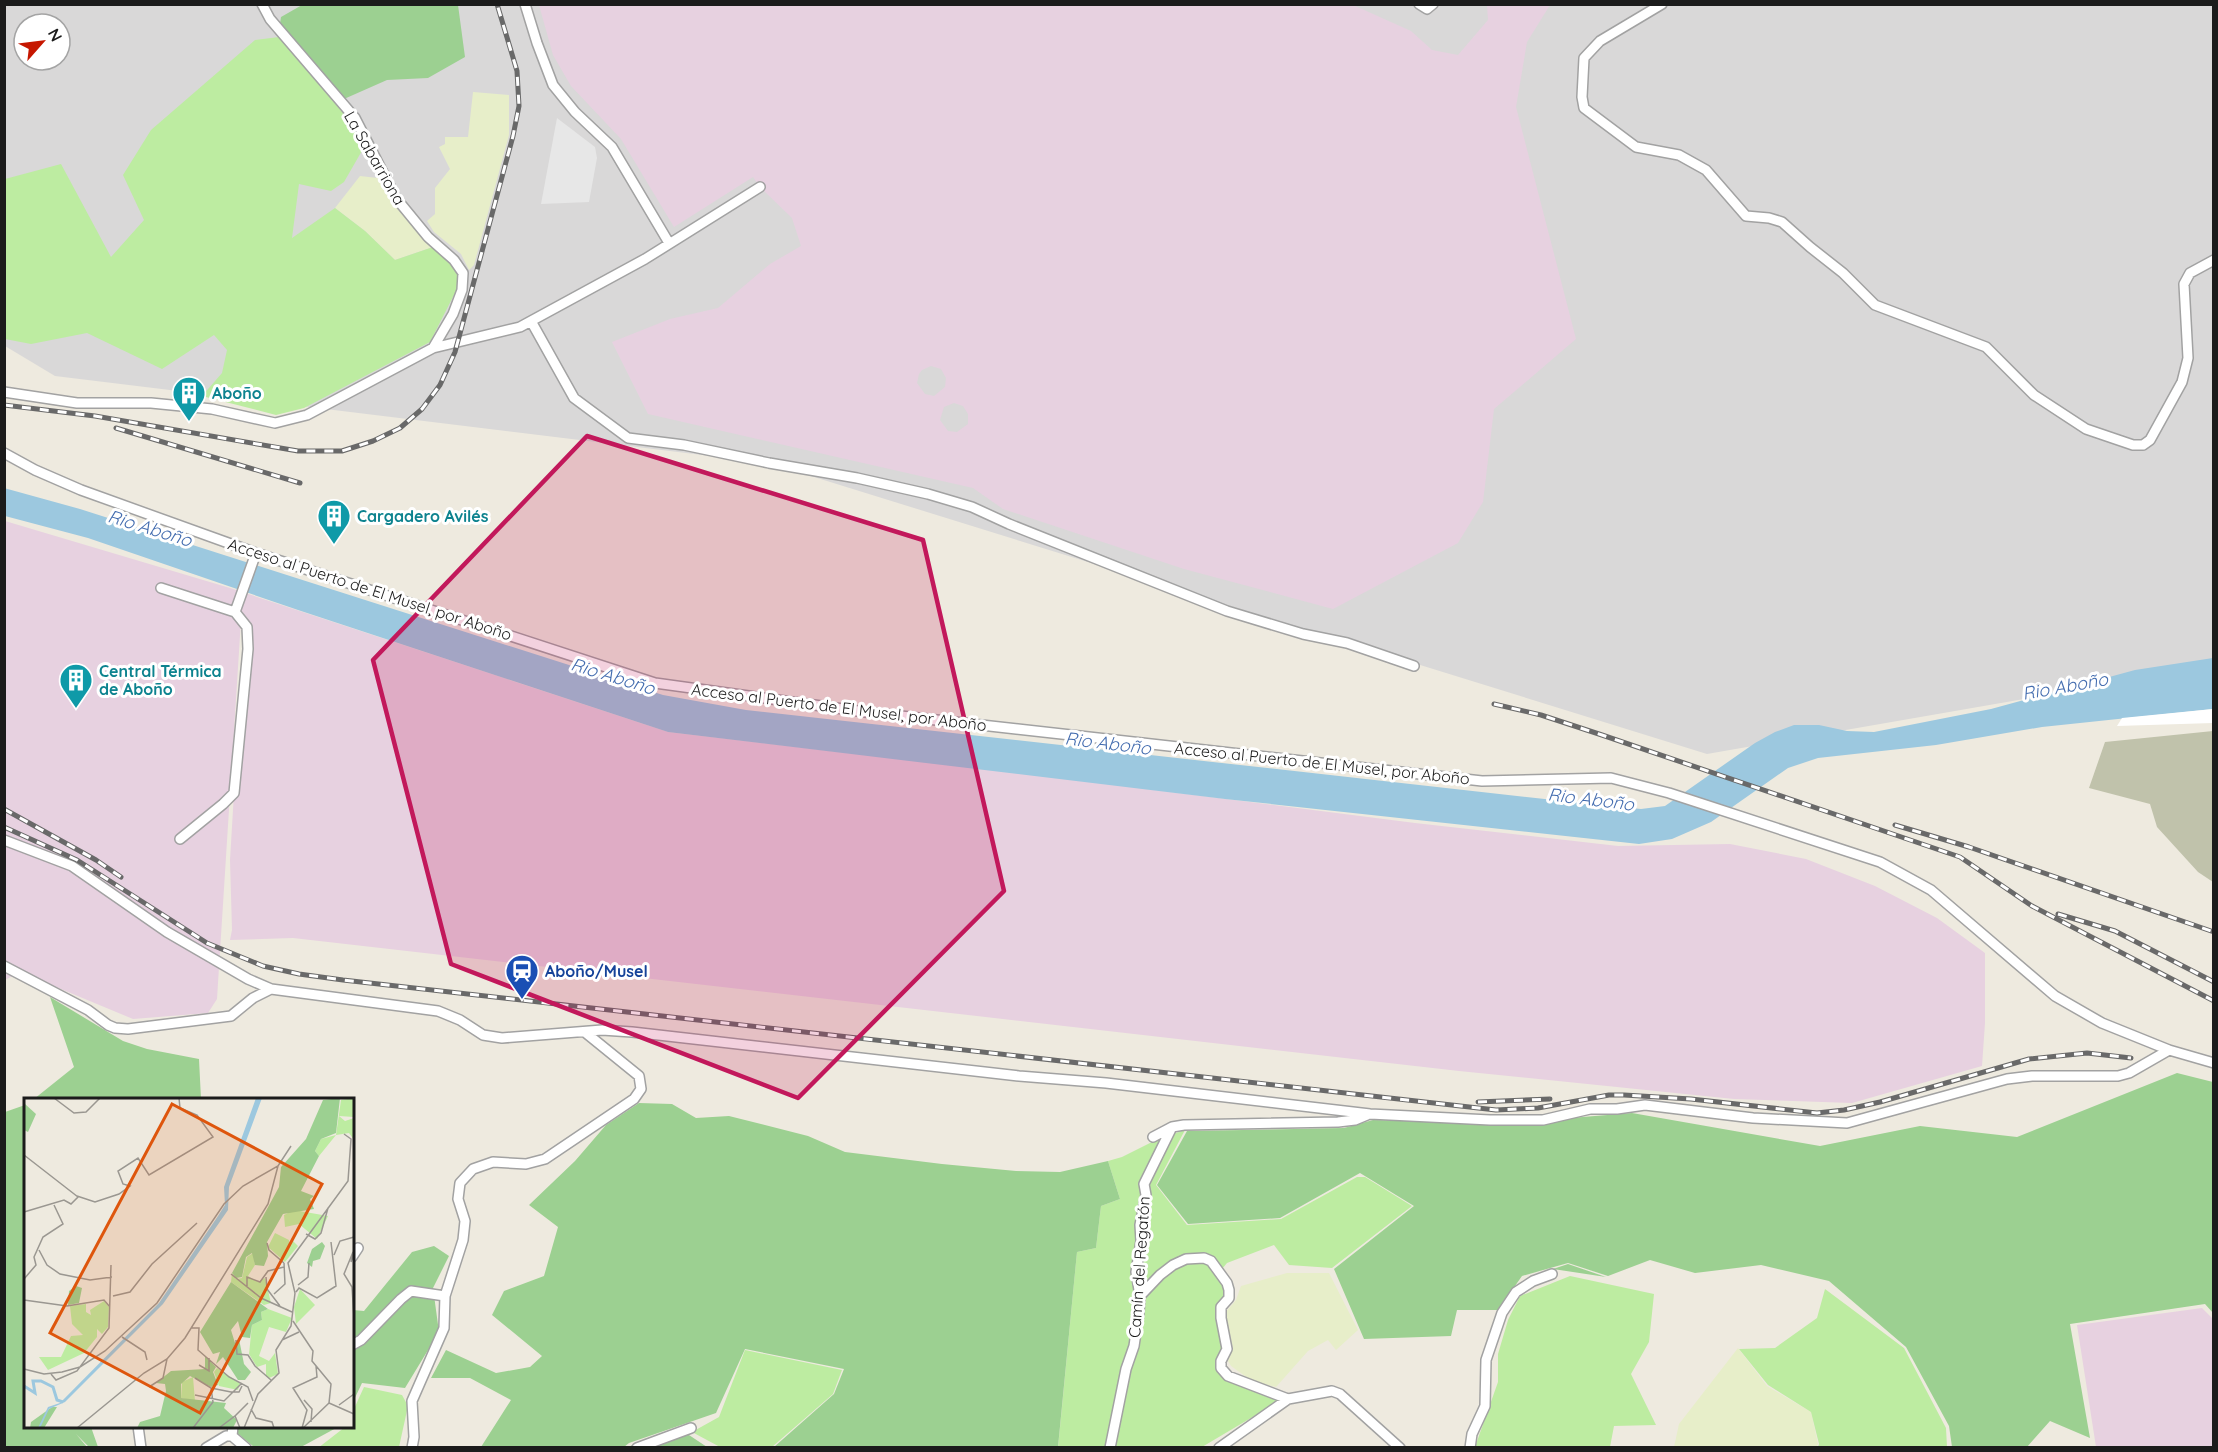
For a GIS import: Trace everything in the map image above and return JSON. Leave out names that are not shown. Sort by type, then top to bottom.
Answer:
[{"type":"street","name":"La Sabarriona","points":[[262,4],[270,19],[355,118],[396,198],[428,237],[454,260],[463,273],[462,290],[453,314],[433,348]]},
{"type":"street","points":[[525,4],[537,43],[554,85],[574,112],[612,147],[669,243]]},
{"type":"street","points":[[1419,4],[1427,9],[1433,4]]},
{"type":"street","points":[[1662,4],[1600,41],[1584,58],[1582,97],[1584,108],[1636,147],[1679,154],[1706,170],[1746,216],[1769,218],[1782,222],[1810,248],[1843,273],[1875,306],[1986,347],[2034,395],[2086,429],[2133,445],[2143,445],[2150,440],[2182,382],[2188,358],[2184,284],[2190,273],[2214,260]]},
{"type":"street","points":[[4,392],[77,403],[151,403],[212,409],[275,423],[307,415],[433,348],[520,327],[669,243],[760,187]]},
{"type":"street","points":[[531,321],[574,398],[628,438],[684,445],[928,494],[972,507],[1227,611],[1303,634],[1347,643],[1414,666]]},
{"type":"street","name":"Acceso al Puerto de El Musel, por Aboño","points":[[4,453],[35,470],[81,490],[256,556],[655,683],[865,712],[1470,780],[1611,778],[1669,793],[1880,862],[1931,890],[2055,996],[2102,1023],[2169,1050],[2214,1063]]},
{"type":"street","points":[[235,612],[256,556]]},
{"type":"street","points":[[161,588],[235,612],[248,627],[248,649],[234,793],[180,839]]},
{"type":"street","points":[[4,840],[72,866],[167,932],[248,979],[271,989],[438,1011],[460,1020],[483,1035],[502,1038],[602,1030],[632,1032],[1370,1114],[1490,1120],[1543,1120],[1590,1109],[1617,1109],[1645,1105],[1753,1118],[1847,1123],[2007,1079],[2032,1076],[2118,1076],[2169,1050]]},
{"type":"street","points":[[4,966],[88,1010],[115,1028],[128,1029],[231,1016],[253,998],[271,989]]},
{"type":"street","points":[[412,1448],[414,1437],[412,1401],[444,1328],[445,1296],[463,1240],[465,1221],[458,1199],[460,1183],[473,1168],[493,1162],[526,1164],[545,1159],[634,1099],[640,1089],[639,1076],[586,1033]]},
{"type":"street","points":[[1153,1137],[1172,1127],[1234,1123],[1338,1122],[1354,1120],[1370,1114]]},
{"type":"street","name":"Camín del Regatón","points":[[1110,1448],[1126,1369],[1134,1346],[1140,1296],[1136,1272],[1141,1241],[1140,1225],[1146,1195],[1144,1184],[1172,1127]]},
{"type":"street","points":[[354,1254],[358,1248]]},
{"type":"street","points":[[1140,1296],[1173,1264],[1186,1258],[1204,1258],[1211,1261],[1227,1283],[1229,1290],[1229,1298],[1221,1307],[1222,1330],[1227,1349],[1221,1361],[1221,1368],[1228,1376],[1288,1399]]},
{"type":"street","points":[[1470,1448],[1472,1434],[1485,1406],[1486,1360],[1502,1313],[1516,1292],[1533,1281],[1552,1274]]},
{"type":"street","points":[[354,1344],[361,1340],[400,1299],[411,1291],[445,1296]]},
{"type":"street","points":[[1219,1448],[1288,1399],[1332,1391],[1340,1394],[1400,1448]]},
{"type":"street","points":[[138,1428],[141,1448]]},
{"type":"street","points":[[637,1448],[691,1428]]},
{"type":"street","points":[[206,1448],[232,1431],[246,1448]]},
{"type":"highlighted area","points":[[587,436],[923,540],[1004,891],[798,1098],[451,964],[373,660]]},
{"type":"shaded area","points":[[5,5],[2213,5],[2213,666],[1707,754],[769,463],[55,376],[5,346]]},
{"type":"shaded area","points":[[539,5],[1353,5],[1411,31],[1432,50],[1458,55],[1488,20],[1487,5],[1550,5],[1527,42],[1516,107],[1576,339],[1494,409],[1483,502],[1458,543],[1333,609],[1184,569],[1003,509],[973,488],[648,414],[612,342],[670,319],[718,308],[770,264],[801,246],[792,218],[760,187],[753,177],[674,227],[621,139],[571,86],[553,55]],"holes":[[[931,366],[941,369],[946,378],[945,387],[934,396],[925,394],[917,383],[922,370]],[[954,403],[963,406],[968,414],[968,424],[957,432],[948,431],[940,420],[944,407]]]},
{"type":"shaded area","points":[[473,92],[509,95],[509,135],[474,265],[469,270],[461,254],[434,232],[427,221],[435,214],[435,188],[450,169],[439,147],[445,144],[445,137],[468,137]]},
{"type":"shaded area","points":[[557,118],[595,147],[597,158],[589,202],[541,204]]},
{"type":"shaded area","points":[[360,176],[378,178],[392,201],[422,238],[433,247],[395,260],[365,231],[335,208]]},
{"type":"shaded area","points":[[5,521],[230,588],[668,732],[1618,846],[1730,844],[1806,859],[1875,886],[1937,918],[1985,953],[1985,1023],[1982,1066],[1852,1103],[1734,1099],[1459,1071],[293,938],[230,940],[232,930],[230,860],[234,793],[248,649],[241,620],[217,999],[208,1013],[133,1019],[20,972],[5,980]]},
{"type":"shaded area","points":[[2214,731],[2213,882],[2198,872],[2157,827],[2150,804],[2089,788],[2105,742]]},
{"type":"shaded area","points":[[1287,1273],[1329,1273],[1358,1330],[1336,1350],[1328,1340],[1308,1351],[1276,1387],[1252,1381],[1231,1366],[1228,1361],[1233,1348],[1225,1313],[1236,1300],[1241,1286]]},
{"type":"shaded area","points":[[2202,1308],[2213,1319],[2213,1447],[2096,1447],[2077,1325]]},
{"type":"shaded area","points":[[1738,1348],[1767,1386],[1811,1412],[1818,1444],[1816,1447],[1674,1447],[1679,1424]]},
{"type":"green space","points":[[302,5],[458,5],[465,57],[428,78],[387,80],[344,99],[280,24],[281,17]]},
{"type":"green space","points":[[279,37],[349,120],[363,149],[344,182],[331,191],[299,184],[292,238],[335,208],[365,231],[395,260],[433,247],[451,262],[459,276],[457,289],[430,342],[304,408],[276,415],[202,396],[222,373],[227,350],[214,335],[162,369],[87,333],[31,344],[5,339],[5,179],[61,164],[111,257],[144,220],[123,175],[151,130],[255,40]]},
{"type":"green space","points":[[50,997],[123,1041],[147,1049],[199,1059],[201,1098],[35,1098],[74,1067]]},
{"type":"green space","points":[[2177,1073],[2213,1082],[2213,1313],[2205,1304],[2070,1324],[2090,1438],[2050,1421],[2027,1447],[1952,1447],[1949,1426],[1906,1347],[1829,1281],[1761,1265],[1695,1273],[1650,1260],[1608,1276],[1568,1263],[1522,1276],[1498,1310],[1457,1310],[1451,1336],[1364,1339],[1334,1269],[1414,1206],[1360,1173],[1280,1218],[1188,1224],[1157,1185],[1187,1131],[1344,1128],[1373,1120],[1509,1123],[1632,1113],[1820,1146],[1920,1126],[2017,1137]]},
{"type":"green space","points":[[639,1103],[672,1104],[696,1118],[729,1116],[808,1136],[845,1152],[942,1164],[1016,1171],[1060,1172],[1108,1161],[1120,1199],[1101,1206],[1096,1248],[1077,1252],[1058,1447],[774,1447],[834,1394],[844,1369],[745,1349],[716,1413],[629,1443],[624,1447],[481,1447],[511,1400],[470,1378],[431,1378],[446,1350],[496,1373],[530,1367],[542,1356],[492,1315],[504,1291],[544,1276],[558,1227],[529,1205],[575,1161],[606,1125]]},
{"type":"green space","points":[[24,1105],[24,1428],[91,1428],[98,1447],[89,1447],[76,1434],[87,1447],[5,1447],[5,1112]]},
{"type":"green space","points":[[1185,1130],[1156,1185],[1187,1225],[1281,1219],[1357,1177],[1365,1177],[1412,1206],[1332,1268],[1289,1265],[1274,1245],[1227,1263],[1217,1275],[1226,1294],[1217,1317],[1225,1349],[1217,1365],[1227,1378],[1278,1398],[1278,1402],[1202,1447],[1058,1448],[1077,1252],[1096,1248],[1101,1206],[1120,1199],[1108,1161]]},
{"type":"green space","points":[[434,1246],[449,1256],[433,1288],[439,1332],[405,1388],[362,1383],[354,1400],[354,1310],[364,1311],[412,1252]]},
{"type":"green space","points":[[1568,1264],[1606,1277],[1553,1269]]},
{"type":"green space","points":[[1570,1276],[1654,1294],[1649,1342],[1631,1374],[1656,1425],[1614,1426],[1610,1447],[1475,1447],[1498,1382],[1498,1354],[1508,1320],[1520,1296]]},
{"type":"green space","points":[[1825,1289],[1904,1348],[1946,1428],[1947,1447],[1818,1447],[1811,1412],[1768,1385],[1739,1349],[1775,1348],[1817,1318]]},
{"type":"green space","points":[[745,1350],[842,1370],[833,1394],[772,1447],[720,1447],[692,1432],[719,1417]]},
{"type":"green space","points":[[364,1387],[402,1395],[408,1406],[399,1447],[318,1448],[344,1428],[354,1428],[354,1409]]},
{"type":"green space","points":[[237,1428],[336,1428],[301,1447],[254,1447],[236,1432]]},
{"type":"green space","points":[[689,1435],[707,1447],[626,1448],[648,1438]]},
{"type":"water","points":[[4,488],[80,509],[663,695],[746,710],[1641,809],[1665,806],[1755,743],[1794,725],[1819,725],[1847,731],[1874,732],[1991,709],[2135,670],[2213,658],[2213,709],[2042,727],[1936,745],[1818,758],[1788,768],[1711,822],[1672,839],[1639,844],[1225,799],[668,732],[88,538],[5,516]]},
{"type":"pier","points":[[2213,709],[2213,723],[2117,726],[2122,718]]},
{"type":"railway","points":[[4,405],[95,416],[298,451],[342,451],[373,441],[400,428],[422,409],[440,385],[455,352],[513,136],[519,106],[517,71],[497,4]]},
{"type":"railway","points":[[116,428],[300,483]]},
{"type":"railway","points":[[1494,704],[1541,715],[1602,735],[1960,857],[2032,906],[2214,1001]]},
{"type":"railway","points":[[4,809],[96,860],[121,877]]},
{"type":"railway","points":[[1895,825],[1969,847],[2214,932]]},
{"type":"railway","points":[[4,827],[77,860],[207,943],[263,966],[299,974],[1496,1110],[1538,1108],[1609,1095],[1624,1095],[1691,1099],[1817,1113],[1880,1102],[2029,1059],[2087,1053],[2131,1058]]},
{"type":"railway","points":[[2058,914],[2115,931],[2214,982]]},
{"type":"railway","points":[[1478,1102],[1550,1099]]},
{"type":"place","name":"Aboño","points":[[189,422]]},
{"type":"place","name":"Cargadero Avilés","points":[[334,545]]},
{"type":"place","name":"Central Térmica de Aboño","points":[[76,709]]},
{"type":"place","name":"Aboño/Musel","points":[[522,1000]]},
{"type":"water label","name":"Rio Aboño","points":[[150,528]]},
{"type":"water label","name":"Rio Aboño","points":[[613,676]]},
{"type":"water label","name":"Rio Aboño","points":[[2065,686]]},
{"type":"water label","name":"Rio Aboño","points":[[1108,743]]},
{"type":"water label","name":"Rio Aboño","points":[[1591,799]]}]
